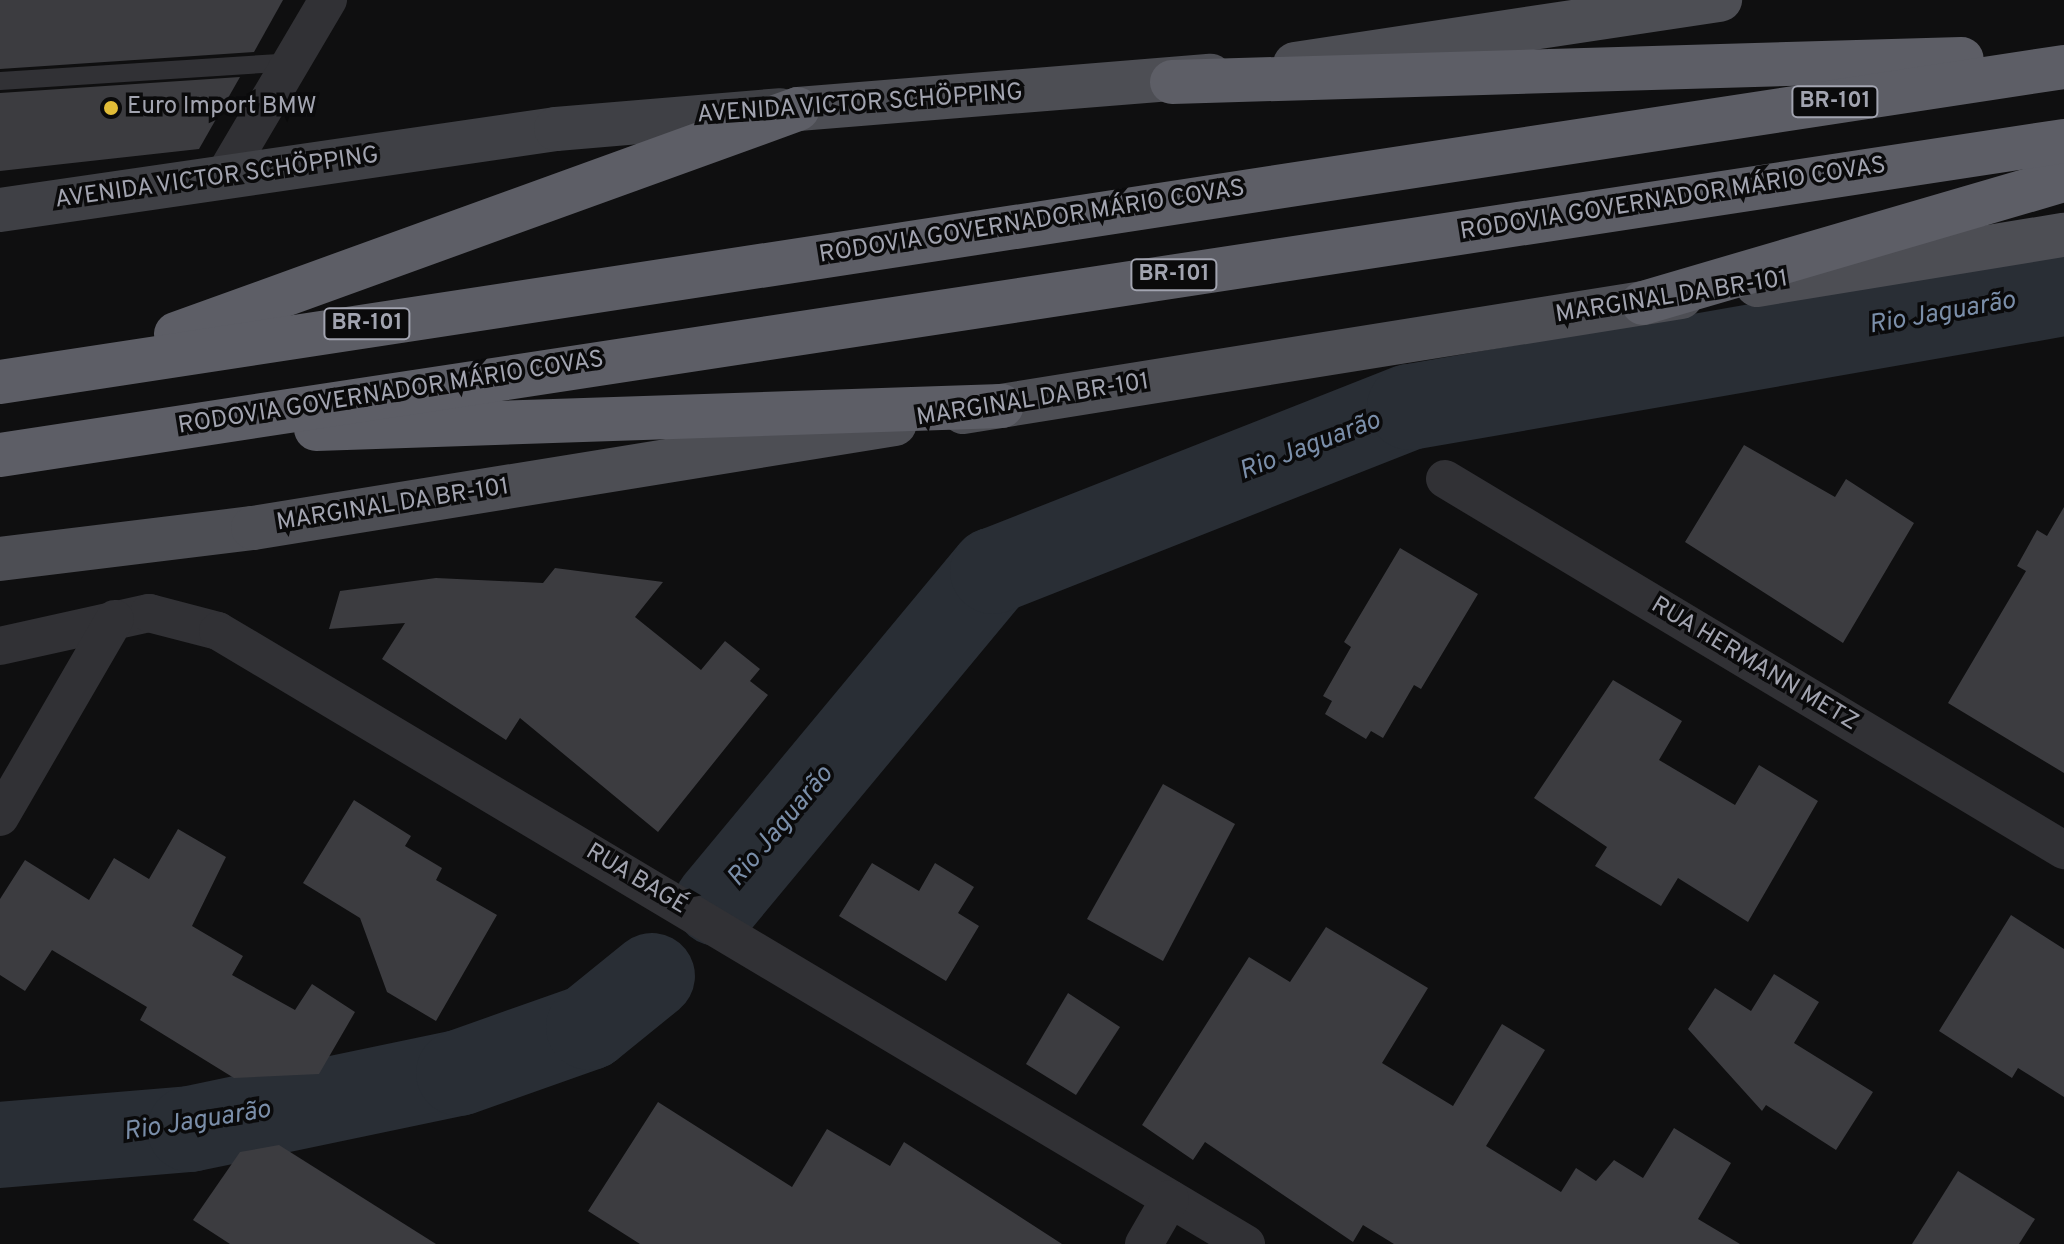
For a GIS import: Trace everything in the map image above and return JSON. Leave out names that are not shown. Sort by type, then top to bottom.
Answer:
[{"type":"highway","points":[[1172,82],[2064,56]]},
{"type":"highway","name":"RODOVIA GOVERNADOR MÁRIO COVAS","points":[[0,382],[2064,67]]},
{"type":"highway","points":[[82,369],[798,109]]},
{"type":"highway","name":"RODOVIA GOVERNADOR MÁRIO COVAS","points":[[0,455],[2064,141]]},
{"type":"highway","points":[[1643,303],[2064,180]]},
{"type":"highway","points":[[121,436],[1002,406]]},
{"type":"main road","name":"AVENIDA VICTOR SCHÖPPING","points":[[0,210],[556,129],[1172,82],[1720,0]]},
{"type":"main road","name":"MARGINAL DA BR-101","points":[[0,559],[253,528],[2064,235]]},
{"type":"street","points":[[223,178],[328,0]]},
{"type":"street","name":"RUA HERMANN METZ","points":[[1445,479],[2064,850]]},
{"type":"street","name":"RUA BAGÉ","points":[[0,646],[115,619],[184,617],[218,631],[1246,1244]]},
{"type":"street","points":[[0,817],[115,619]]},
{"type":"street","points":[[1144,1244],[1170,1199]]},
{"type":"lane","points":[[0,81],[291,62]]},
{"type":"building","points":[[0,0],[283,0],[254,52],[0,69]]},
{"type":"building","points":[[240,77],[199,149],[0,171],[0,93]]},
{"type":"building","points":[[1744,445],[1835,497],[1846,479],[1914,523],[1843,643],[1685,542]]},
{"type":"building","points":[[2064,507],[2064,773],[1948,703],[2026,571],[2017,566],[2037,530],[2047,536]]},
{"type":"building","points":[[1400,548],[1478,594],[1421,689],[1414,685],[1383,738],[1371,731],[1366,739],[1325,714],[1332,701],[1323,696],[1351,647],[1344,642]]},
{"type":"building","points":[[555,568],[663,582],[635,617],[701,670],[725,641],[760,669],[750,681],[768,695],[658,832],[520,718],[506,740],[382,659],[405,623],[329,629],[340,591],[436,578],[543,583]]},
{"type":"building","points":[[1613,680],[1682,721],[1659,760],[1735,805],[1759,765],[1818,801],[1748,922],[1678,878],[1661,906],[1595,866],[1607,847],[1534,798]]},
{"type":"building","points":[[1163,784],[1235,824],[1163,961],[1087,919]]},
{"type":"building","points":[[354,800],[411,836],[405,846],[442,868],[436,880],[497,915],[436,1021],[387,992],[360,918],[303,883]]},
{"type":"building","points":[[178,829],[226,857],[192,926],[243,956],[232,975],[295,1010],[312,984],[355,1012],[319,1074],[234,1078],[140,1020],[147,1007],[52,950],[25,991],[0,975],[0,899],[25,860],[89,900],[114,858],[149,879]]},
{"type":"building","points":[[872,863],[919,891],[935,863],[974,887],[958,913],[979,926],[946,981],[839,916]]},
{"type":"building","points":[[2011,915],[2064,949],[2064,1097],[2018,1068],[2012,1078],[1939,1031]]},
{"type":"building","points":[[1326,927],[1428,988],[1382,1063],[1453,1106],[1502,1024],[1545,1050],[1486,1146],[1561,1192],[1576,1168],[1596,1181],[1614,1160],[1643,1178],[1674,1128],[1731,1163],[1698,1219],[1740,1244],[1394,1244],[1363,1225],[1353,1242],[1205,1142],[1193,1160],[1142,1125],[1249,957],[1290,982]]},
{"type":"building","points":[[1774,974],[1819,1002],[1794,1043],[1873,1092],[1836,1150],[1766,1105],[1762,1111],[1688,1029],[1715,988],[1751,1011]]},
{"type":"building","points":[[1068,993],[1120,1027],[1076,1095],[1026,1064]]},
{"type":"building","points":[[658,1102],[792,1187],[827,1129],[890,1166],[904,1142],[1062,1244],[640,1244],[588,1211]]},
{"type":"building","points":[[279,1145],[436,1244],[230,1244],[193,1220],[240,1152]]},
{"type":"building","points":[[1958,1171],[2035,1219],[2019,1244],[1912,1244]]},
{"type":"waterway","name":"Rio Jaguarão","points":[[717,903],[993,571],[1410,407],[2064,293]]},
{"type":"waterway","name":"Rio Jaguarão","points":[[0,1145],[190,1129],[459,1073],[589,1027],[652,976]]},
{"type":"place","name":"Euro Import BMW","points":[[111,108]]}]
